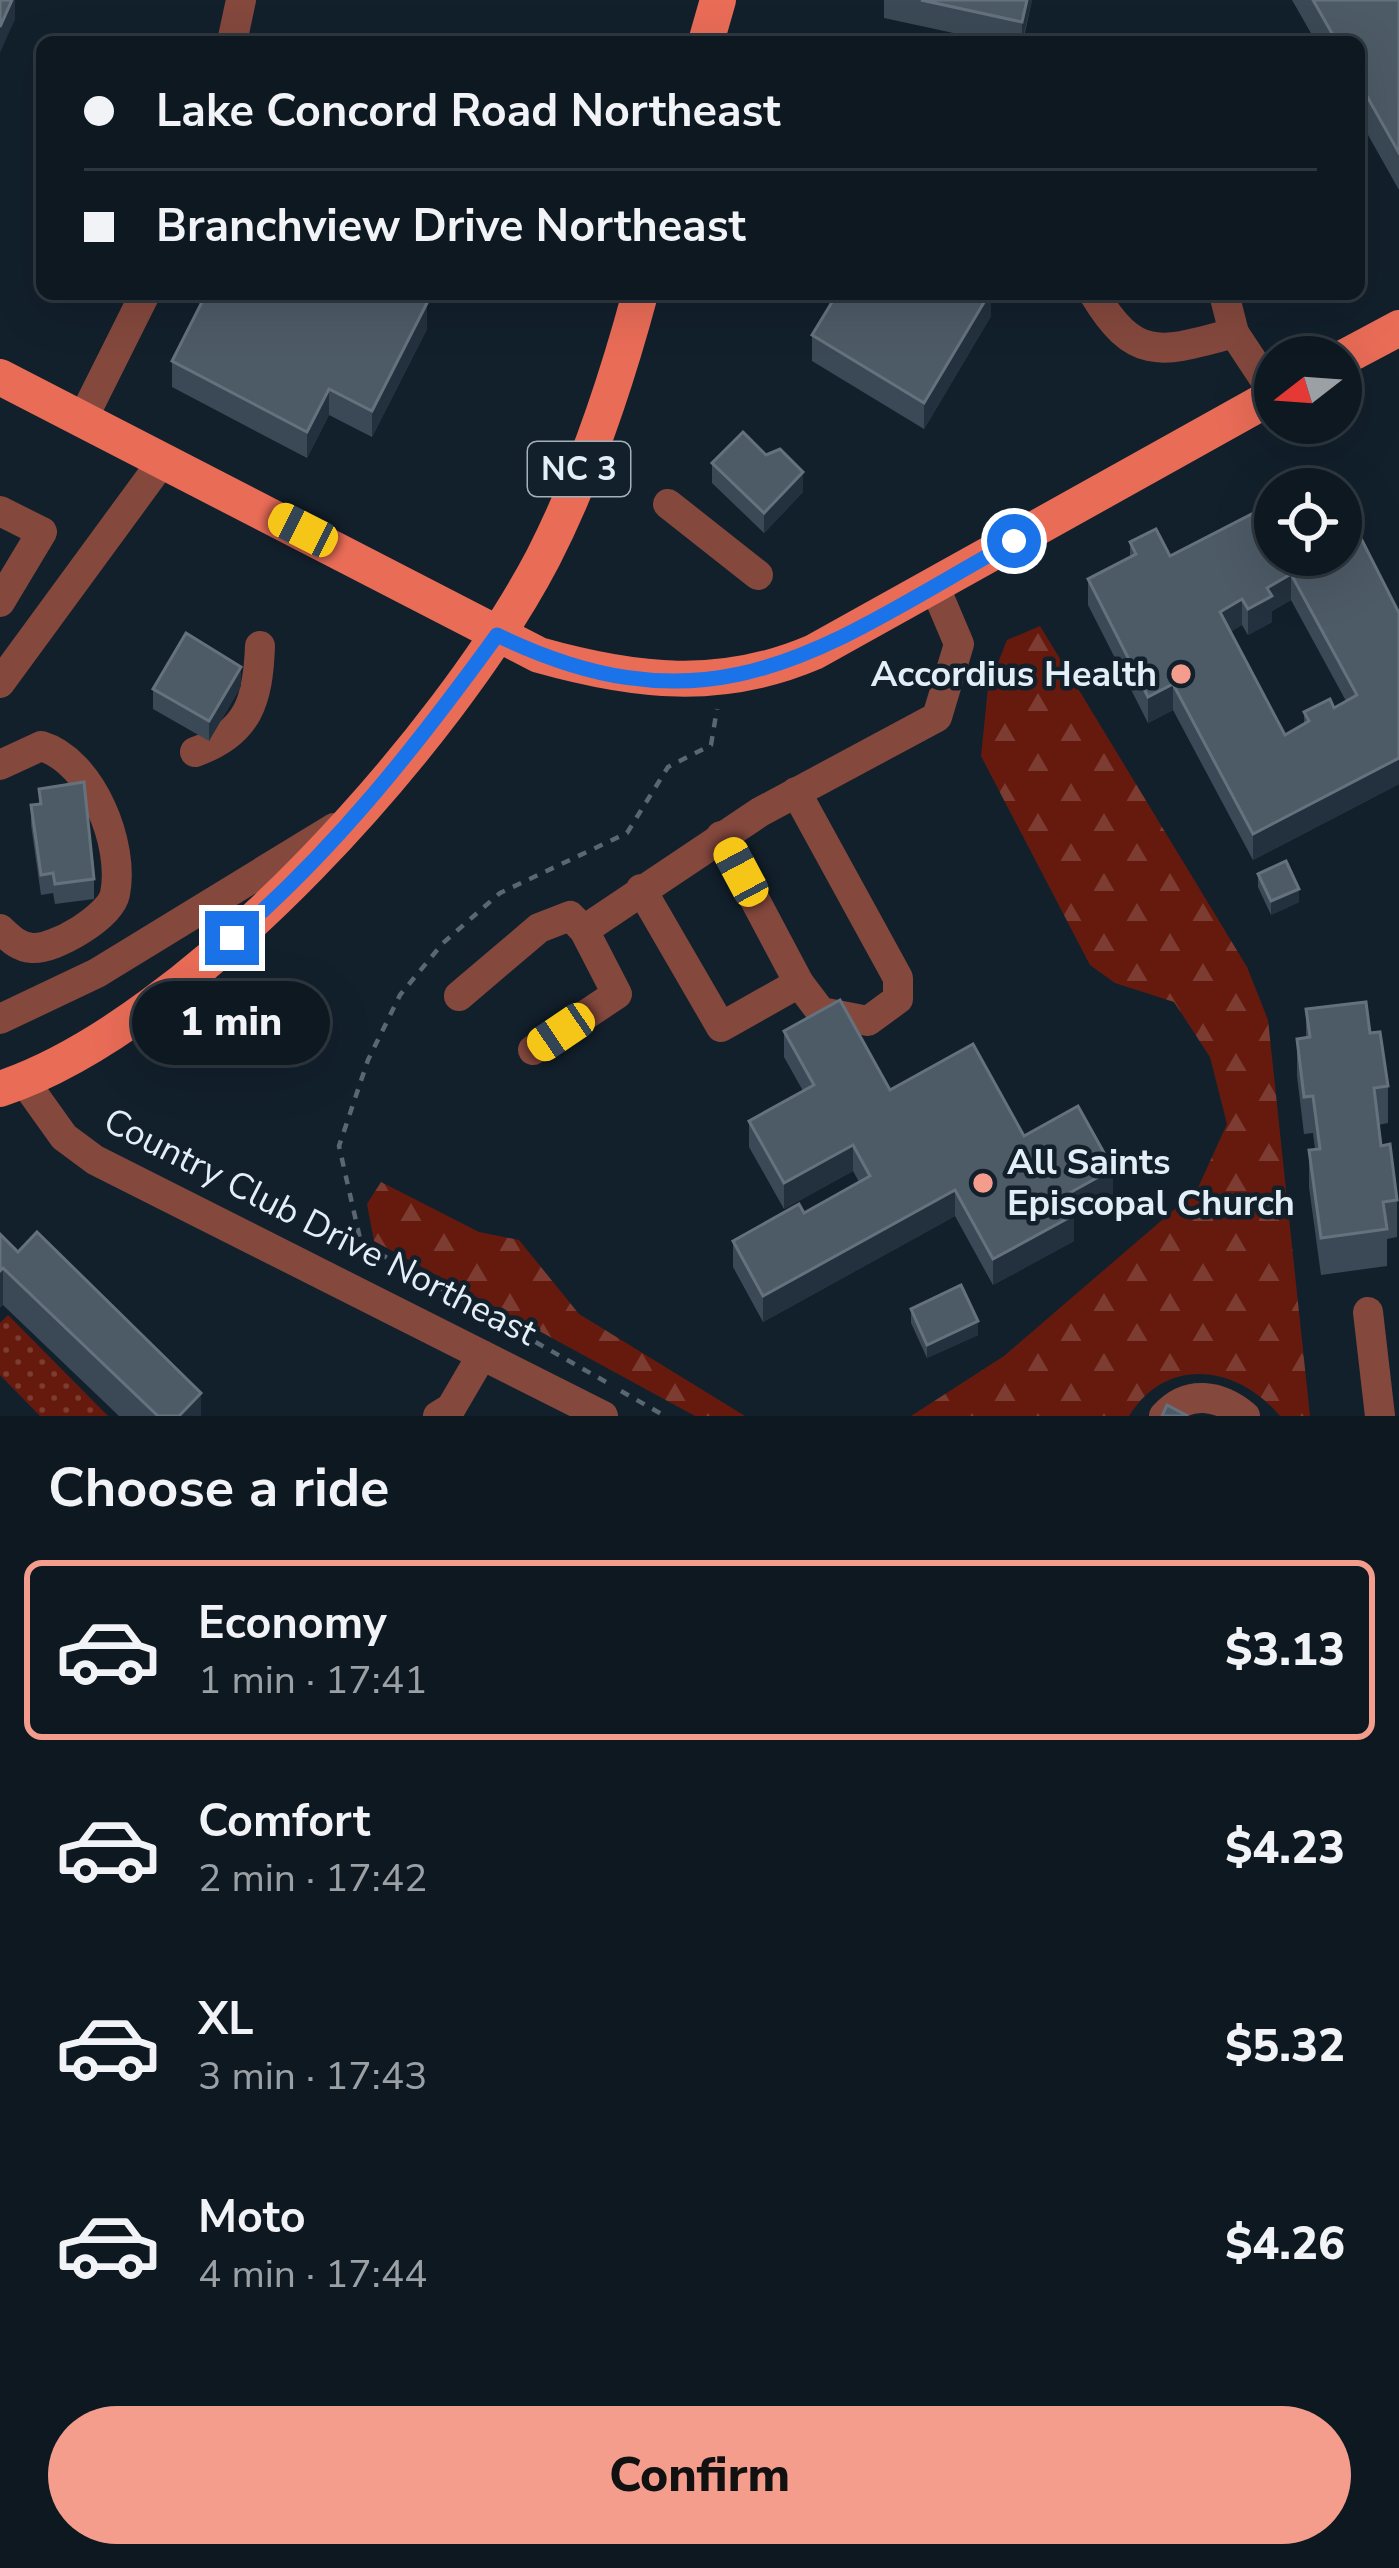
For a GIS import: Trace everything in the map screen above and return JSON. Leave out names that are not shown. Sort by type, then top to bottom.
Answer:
[{"type":"main road","points":[[708,36],[718,0]]},
{"type":"main road","name":"NC 3","points":[[12,1085],[119,1029],[197,967],[266,909],[410,754],[497,635],[544,556],[608,400],[638,300]]},
{"type":"main road","points":[[1362,348],[1399,328]]},
{"type":"main road","points":[[0,377],[539,656],[632,679],[723,680],[814,652],[1254,407]]},
{"type":"street","points":[[233,36],[241,0]]},
{"type":"street","points":[[83,418],[142,300]]},
{"type":"street","points":[[1098,300],[1118,334],[1166,351],[1234,333]]},
{"type":"street","points":[[1226,300],[1234,333],[1254,363]]},
{"type":"street","points":[[0,683],[164,459]]},
{"type":"street","points":[[668,504],[758,575]]},
{"type":"street","points":[[0,511],[42,532],[0,603],[42,626]]},
{"type":"street","points":[[584,930],[722,836],[938,717],[959,644],[934,586]]},
{"type":"street","points":[[196,752],[228,740],[259,692],[260,646]]},
{"type":"street","points":[[0,766],[41,746],[53,750],[93,786],[106,814],[116,892],[104,914],[48,946],[17,944],[0,929]]},
{"type":"street","points":[[722,836],[799,982],[821,1012],[848,1021],[868,1021],[898,999],[898,978],[796,792]]},
{"type":"street","points":[[0,1019],[97,973],[354,815]]},
{"type":"street","points":[[641,889],[721,1027],[799,982]]},
{"type":"street","points":[[459,996],[538,928],[570,916],[584,930],[617,994],[533,1051]]},
{"type":"street","name":"Country Club Drive Northeast","points":[[12,1085],[64,1137],[95,1160],[603,1416]]},
{"type":"street","points":[[1368,1312],[1380,1416]]},
{"type":"street","points":[[437,1416],[452,1408],[482,1355]]},
{"type":"street","points":[[1164,1416],[1189,1398],[1206,1396],[1245,1416]]},
{"type":"path","points":[[665,1416],[361,1243],[339,1145],[368,1060],[414,977],[443,943],[500,893],[627,833],[668,767],[711,745],[723,680]]},
{"type":"green space","points":[[1040,626],[1247,967],[1268,1020],[1310,1416],[1280,1416],[1244,1386],[1203,1374],[1163,1383],[1129,1416],[911,1416],[1004,1356],[1197,1190],[1227,1124],[1210,1057],[1174,1002],[1115,983],[1090,965],[981,756],[988,688],[1007,640]]},
{"type":"green space","points":[[381,1182],[479,1232],[519,1240],[579,1314],[745,1416],[695,1416],[374,1241],[367,1204]]},
{"type":"green space","points":[[8,1315],[108,1416],[40,1416],[0,1375],[0,1323]]},
{"type":"building","points":[[0,0],[12,0],[0,27]]},
{"type":"building","points":[[921,0],[1027,0],[1022,22]]},
{"type":"building","points":[[1313,0],[1399,0],[1399,153],[1365,93],[1365,36],[1334,36]]},
{"type":"building","points":[[203,300],[427,303],[372,411],[329,389],[307,432],[172,361]]},
{"type":"building","points":[[833,300],[985,300],[924,403],[812,335]]},
{"type":"building","points":[[743,432],[766,455],[780,449],[803,472],[764,513],[712,463]]},
{"type":"building","name":"Accordius Health","points":[[1254,513],[1254,576],[1288,576],[1267,588],[1272,596],[1248,609],[1242,599],[1220,612],[1285,735],[1309,721],[1304,712],[1330,699],[1334,708],[1357,695],[1292,576],[1362,576],[1362,540],[1399,613],[1399,758],[1253,834],[1173,684],[1148,697],[1088,579],[1136,554],[1130,542],[1156,529],[1170,556]]},
{"type":"building","points":[[186,633],[241,667],[209,721],[153,689]]},
{"type":"building","points":[[84,782],[94,879],[55,884],[53,873],[41,875],[31,805],[41,804],[39,789]]},
{"type":"building","points":[[1286,861],[1299,889],[1271,901],[1258,874]]},
{"type":"building","name":"All Saints Episcopal Church","points":[[840,1000],[890,1090],[973,1044],[1024,1136],[1078,1106],[1113,1169],[1064,1196],[1074,1215],[993,1259],[955,1190],[763,1296],[733,1241],[799,1204],[804,1213],[870,1176],[853,1145],[784,1183],[749,1121],[814,1085],[784,1031]]},
{"type":"building","points":[[1366,1002],[1370,1033],[1380,1032],[1388,1086],[1374,1088],[1381,1146],[1390,1144],[1397,1200],[1383,1202],[1387,1229],[1321,1238],[1309,1150],[1320,1149],[1313,1096],[1304,1097],[1297,1039],[1310,1037],[1306,1009]]},
{"type":"building","points":[[37,1232],[201,1393],[179,1416],[158,1416],[3,1268],[0,1271],[0,1234],[18,1252]]},
{"type":"building","points":[[961,1285],[978,1321],[927,1345],[911,1309]]},
{"type":"building","points":[[1167,1405],[1188,1416],[1162,1416]]},
{"type":"place","name":"Accordius Health","points":[[1181,674]]},
{"type":"place","name":"All Saints Episcopal Church","points":[[983,1183]]},
{"type":"route","points":[[232,938],[266,909],[410,754],[497,635],[539,656],[632,679],[723,680],[814,652],[1014,541]]}]
